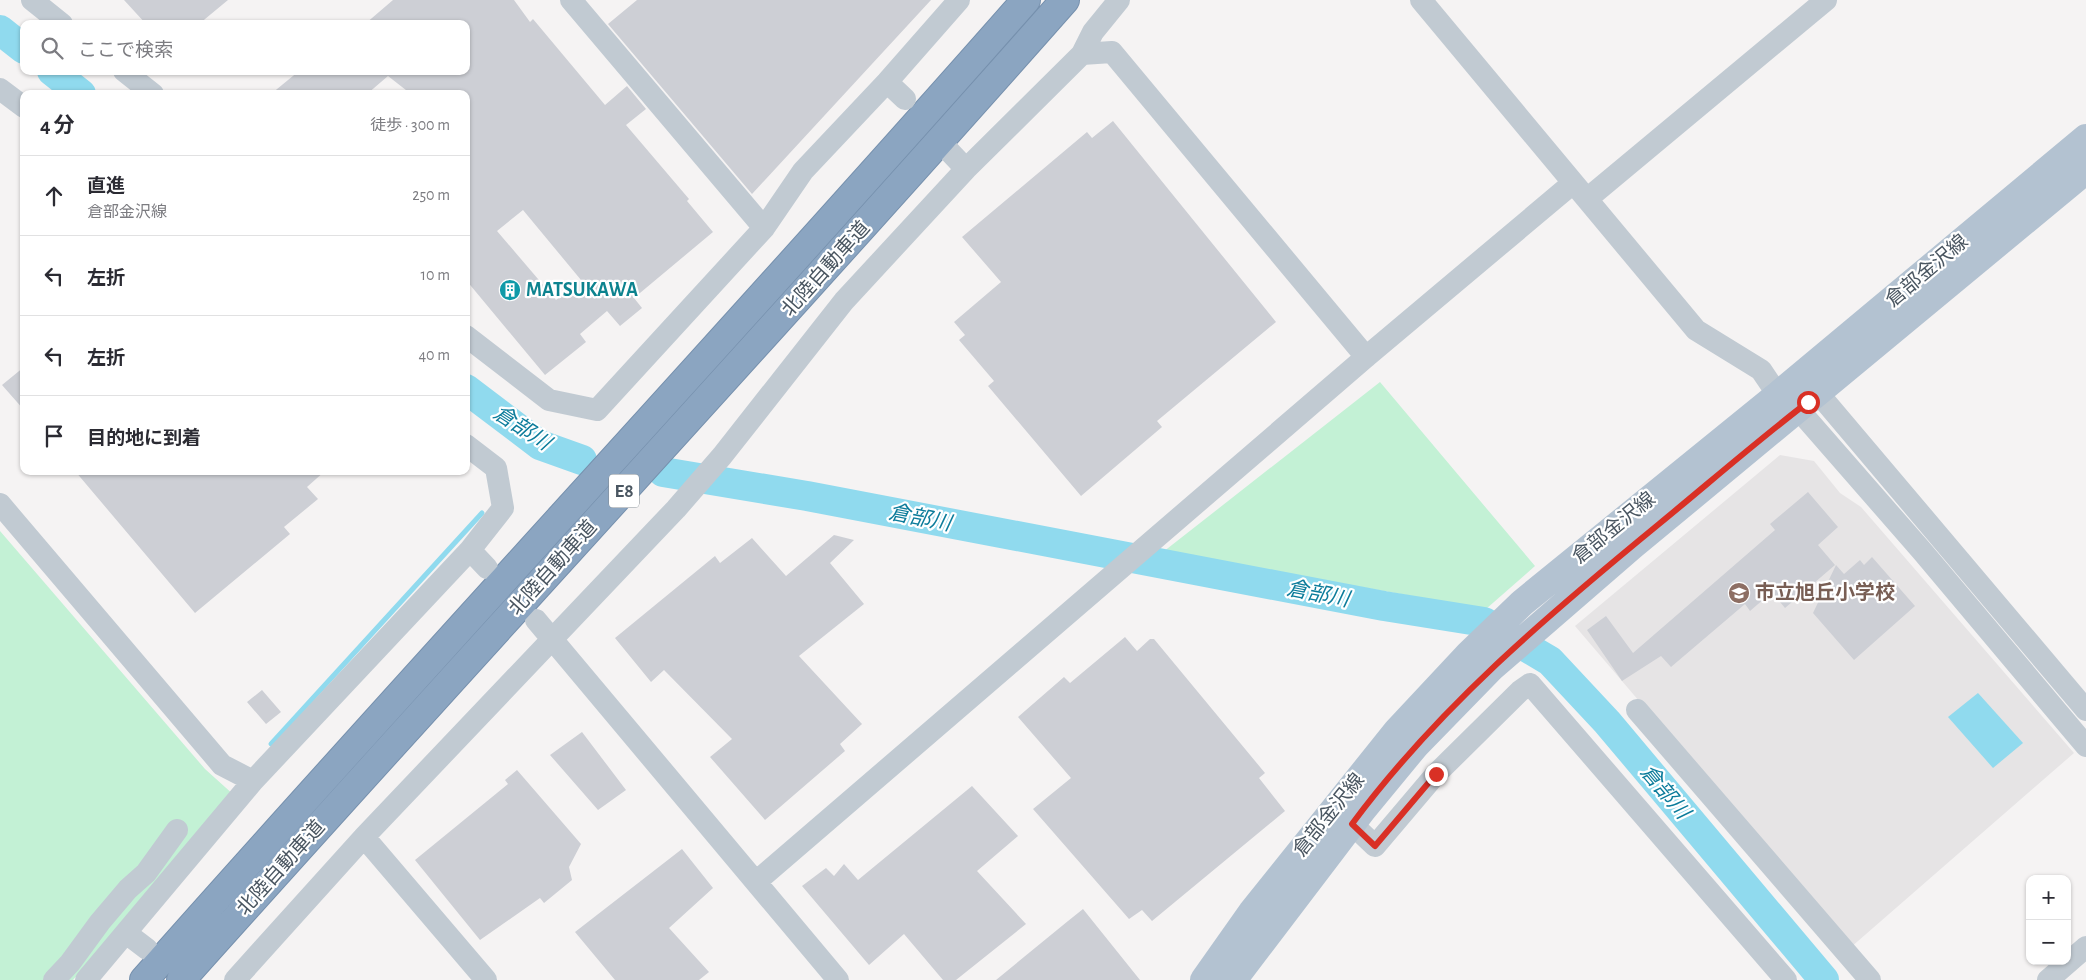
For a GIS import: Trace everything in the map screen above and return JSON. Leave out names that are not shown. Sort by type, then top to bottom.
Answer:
[{"type":"highway","name":"北陸自動車道","points":[[144,980],[307,796],[725,337],[1026,0]]},
{"type":"highway","name":"北陸自動車道","points":[[181,980],[814,282],[1065,0]]},
{"type":"main road","name":"倉部金沢線","points":[[1233,980],[1352,824],[1415,746],[1522,603],[1801,400],[2086,138]]},
{"type":"main road","name":"倉部金沢線","points":[[1204,980],[1252,912],[1397,731],[1480,661],[1546,619],[1801,400],[2086,170]]},
{"type":"street","points":[[32,0],[57,20]]},
{"type":"street","points":[[571,0],[764,228]]},
{"type":"street","points":[[236,980],[364,837],[676,509],[722,456],[844,301],[966,168],[1082,54],[1093,32],[1119,0]]},
{"type":"street","points":[[1421,0],[1696,330],[1761,370],[1801,400],[2086,710]]},
{"type":"street","points":[[756,882],[1164,533],[1366,357],[1826,0]]},
{"type":"street","points":[[470,339],[548,400],[597,410],[764,228],[803,171],[887,82],[956,1]]},
{"type":"street","points":[[1082,54],[1112,52],[1366,357]]},
{"type":"street","points":[[129,75],[148,90]]},
{"type":"street","points":[[887,82],[905,99]]},
{"type":"street","points":[[0,89],[20,104]]},
{"type":"street","points":[[948,151],[966,168]]},
{"type":"street","points":[[1801,400],[1922,550],[2086,746]]},
{"type":"street","points":[[86,980],[254,781],[470,550],[503,508],[496,468],[470,448]]},
{"type":"street","points":[[0,504],[222,765],[254,781]]},
{"type":"street","points":[[470,550],[487,568]]},
{"type":"street","points":[[536,620],[838,980]]},
{"type":"street","points":[[1352,824],[1375,846],[1436,774],[1520,691],[1530,684],[1786,980]]},
{"type":"street","points":[[1637,710],[1870,980]]},
{"type":"street","points":[[54,980],[70,963],[100,922],[146,873],[178,830]]},
{"type":"street","points":[[364,837],[486,980]]},
{"type":"street","points":[[126,933],[147,949]]},
{"type":"street","points":[[2048,980],[2086,946]]},
{"type":"shaded area","points":[[1780,455],[1814,461],[1840,493],[1861,507],[2074,753],[1850,948],[1575,626]]},
{"type":"green space","points":[[1380,382],[1535,566],[1486,609],[1163,552]]},
{"type":"green space","points":[[0,531],[205,769],[235,796],[73,980],[0,980]]},
{"type":"water","points":[[1978,693],[2023,743],[1993,768],[1948,717]]},
{"type":"building","points":[[124,0],[228,0],[204,20],[142,20]]},
{"type":"building","points":[[393,0],[514,0],[530,22],[533,19],[605,105],[627,86],[646,109],[626,125],[689,199],[687,201],[713,232],[634,298],[642,308],[620,326],[607,311],[580,334],[586,342],[545,375],[470,285],[470,90],[406,90],[388,76],[372,90],[276,90],[294,75],[470,75],[470,20],[370,20]],"holes":[[[523,210],[581,280],[556,300],[497,231]]]},
{"type":"building","points":[[637,0],[931,0],[752,194],[608,24]]},
{"type":"building","points":[[1113,121],[1276,322],[1157,421],[1162,427],[1081,496],[988,386],[994,381],[959,340],[965,335],[954,322],[1001,282],[962,237],[1087,132],[1092,138]]},
{"type":"building","points":[[20,370],[20,405],[2,385]]},
{"type":"building","points":[[78,475],[320,475],[307,487],[318,499],[284,527],[290,534],[195,613]]},
{"type":"building","points":[[1808,492],[1838,527],[1818,545],[1835,565],[1785,608],[1772,592],[1750,611],[1745,604],[1671,667],[1661,656],[1622,681],[1587,630],[1606,616],[1633,653],[1775,530],[1770,524]]},
{"type":"building","points":[[834,535],[854,540],[830,563],[864,604],[799,656],[862,724],[840,744],[845,751],[765,820],[710,757],[732,739],[664,670],[651,682],[615,638],[715,556],[720,563],[752,538],[786,576]]},
{"type":"building","points":[[1872,557],[1915,606],[1854,660],[1813,613],[1836,565],[1844,574],[1860,560],[1864,565]]},
{"type":"building","points":[[1125,637],[1137,651],[1150,639],[1154,639],[1265,773],[1259,778],[1285,811],[1152,921],[1142,910],[1129,919],[1033,809],[1071,778],[1018,717],[1064,677],[1070,683]]},
{"type":"building","points":[[262,690],[281,712],[266,724],[247,702]]},
{"type":"building","points":[[582,732],[626,790],[598,810],[550,755]]},
{"type":"building","points":[[517,770],[581,844],[569,867],[572,880],[544,903],[540,898],[480,940],[415,860],[508,784],[505,780]]},
{"type":"building","points":[[972,786],[1018,836],[977,871],[1026,924],[956,980],[943,980],[904,934],[869,965],[802,886],[826,868],[834,876],[844,864],[858,880]]},
{"type":"building","points":[[682,849],[713,888],[669,928],[709,972],[699,980],[615,980],[575,932]]},
{"type":"building","points":[[1083,909],[1140,980],[996,980],[1068,921]]},
{"type":"waterway","name":"倉部川","points":[[0,30],[20,46]]},
{"type":"waterway","name":"倉部川","points":[[57,75],[76,90]]},
{"type":"waterway","name":"倉部川","points":[[470,392],[540,445],[582,460]]},
{"type":"waterway","name":"倉部川","points":[[663,472],[807,496],[1384,606],[1484,622],[1550,661],[1607,722],[1824,980]]},
{"type":"waterway","points":[[271,744],[482,513]]},
{"type":"place","name":"MATSUKAWA","points":[[510,290]]},
{"type":"place","name":"市立旭丘小学校","points":[[1739,593]]},
{"type":"route","points":[[1436,774],[1375,846],[1352,824],[1415,746],[1491,668],[1632,546],[1808,402]]}]
